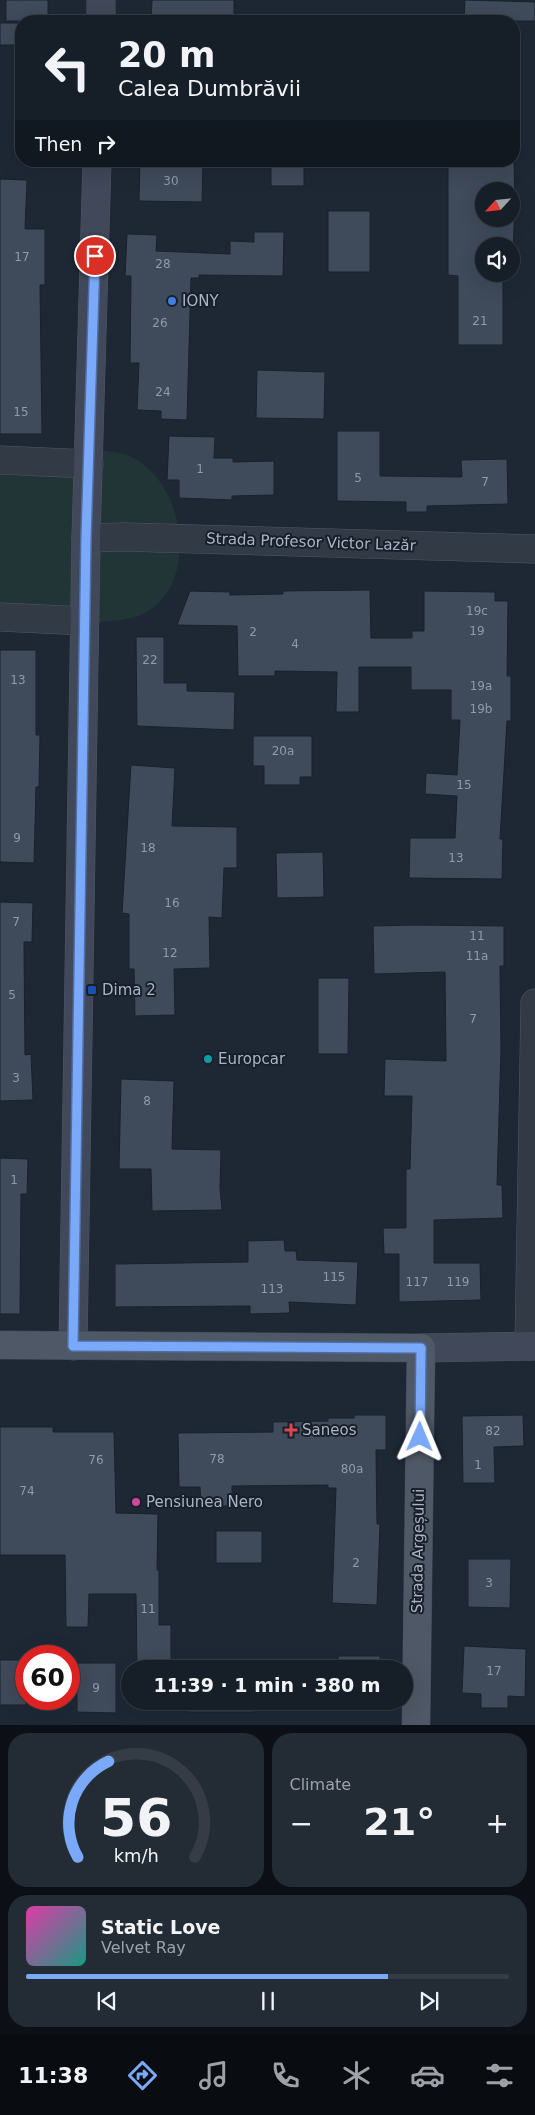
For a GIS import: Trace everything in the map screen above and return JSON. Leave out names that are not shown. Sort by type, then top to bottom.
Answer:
[{"type":"main road","points":[[0,1345],[421,1348]]},
{"type":"main road","name":"Strada Argeșului","points":[[416,1725],[421,1348]]},
{"type":"street","points":[[101,0],[101,15]]},
{"type":"street","points":[[73,1346],[86,538],[97,167]]},
{"type":"street","points":[[0,460],[89,464]]},
{"type":"street","name":"Strada Profesor Victor Lazăr","points":[[86,538],[125,537],[535,549]]},
{"type":"street","points":[[0,617],[85,621]]},
{"type":"street","points":[[421,1348],[532,1346],[535,1003]]},
{"type":"green space","points":[[88,449],[115,452],[129,456],[148,469],[163,487],[174,510],[179,535],[179,560],[172,583],[160,602],[140,615],[126,619],[72,622],[0,617],[0,460]]},
{"type":"building","points":[[6,0],[48,0],[48,15],[15,15],[15,21],[6,21]]},
{"type":"building","points":[[152,0],[234,0],[234,15],[151,15]]},
{"type":"building","points":[[465,0],[535,2],[535,21],[520,21],[520,15],[464,15]]},
{"type":"building","points":[[0,23],[15,23],[15,45],[0,45]]},
{"type":"building","points":[[140,167],[203,167],[202,202],[139,201]]},
{"type":"building","points":[[271,167],[304,167],[304,186],[271,186]]},
{"type":"building","points":[[448,167],[514,167],[514,182],[475,182],[475,228],[514,228],[514,237],[475,237],[475,282],[503,282],[503,345],[458,345],[458,276],[448,275]]},
{"type":"building","points":[[0,179],[27,180],[25,229],[45,229],[45,285],[40,285],[42,434],[0,434]]},
{"type":"building","points":[[328,211],[370,211],[370,272],[328,272]]},
{"type":"building","points":[[254,232],[284,232],[283,276],[199,275],[199,278],[191,278],[187,420],[161,419],[161,411],[137,410],[139,363],[130,363],[131,276],[125,276],[127,234],[157,235],[156,251],[230,254],[230,241],[254,242]]},
{"type":"building","points":[[257,370],[325,372],[324,419],[256,418]]},
{"type":"building","points":[[337,431],[380,431],[380,476],[462,477],[461,460],[507,459],[508,504],[427,506],[427,512],[406,512],[406,502],[337,501]]},
{"type":"building","points":[[169,436],[215,437],[214,458],[233,458],[233,462],[274,461],[274,495],[232,496],[232,500],[179,498],[179,480],[167,480]]},
{"type":"building","points":[[370,590],[371,638],[412,638],[412,631],[424,631],[424,591],[495,592],[495,601],[508,601],[507,676],[511,676],[511,721],[507,721],[500,839],[503,839],[502,879],[409,878],[410,838],[455,838],[457,796],[425,794],[426,773],[457,775],[460,720],[451,720],[451,690],[411,690],[411,667],[359,667],[359,712],[336,712],[337,672],[275,671],[275,676],[238,676],[237,626],[177,625],[190,591],[230,592],[230,595],[283,594],[283,591]]},
{"type":"building","points":[[136,637],[164,637],[164,683],[187,683],[187,691],[235,692],[234,730],[137,726]]},
{"type":"building","points":[[0,650],[36,650],[36,735],[40,735],[39,787],[36,787],[34,863],[0,862]]},
{"type":"building","points":[[253,736],[312,736],[312,777],[300,777],[300,785],[264,785],[264,766],[253,766]]},
{"type":"building","points":[[131,765],[175,768],[172,826],[237,827],[237,868],[224,868],[222,918],[209,917],[210,968],[174,969],[175,1015],[135,1016],[134,969],[129,969],[129,914],[122,913]]},
{"type":"building","points":[[323,852],[324,897],[277,898],[276,853]]},
{"type":"building","points":[[0,902],[33,903],[32,942],[24,942],[25,1055],[31,1054],[33,1100],[0,1101]]},
{"type":"building","points":[[373,926],[504,926],[504,966],[500,966],[501,1050],[497,1185],[502,1185],[503,1218],[434,1220],[434,1263],[480,1263],[481,1300],[399,1302],[399,1254],[384,1254],[383,1228],[406,1228],[406,1169],[410,1169],[412,1096],[384,1096],[385,1059],[446,1061],[445,972],[374,974]]},
{"type":"building","points":[[318,978],[349,978],[348,1054],[318,1054]]},
{"type":"building","points":[[121,1079],[174,1081],[172,1149],[221,1150],[220,1188],[222,1210],[152,1211],[151,1169],[119,1169]]},
{"type":"building","points":[[0,1158],[28,1159],[27,1194],[21,1194],[20,1314],[0,1314]]},
{"type":"building","points":[[284,1240],[285,1251],[296,1251],[297,1260],[358,1262],[356,1305],[289,1302],[290,1313],[250,1314],[250,1306],[115,1307],[115,1264],[248,1262],[248,1241]]},
{"type":"building","points":[[354,1415],[386,1415],[386,1450],[376,1450],[377,1524],[380,1524],[377,1605],[332,1603],[336,1488],[328,1488],[328,1485],[232,1486],[232,1506],[201,1506],[200,1487],[179,1487],[178,1433],[273,1432],[273,1422],[328,1421],[328,1418],[354,1418]]},
{"type":"building","points":[[523,1415],[524,1446],[494,1447],[495,1483],[463,1483],[462,1416]]},
{"type":"building","points":[[0,1427],[53,1427],[53,1432],[114,1432],[116,1513],[158,1514],[157,1570],[159,1570],[159,1625],[171,1625],[171,1660],[137,1660],[136,1594],[89,1594],[88,1627],[66,1627],[65,1555],[0,1555]]},
{"type":"building","points":[[216,1531],[262,1531],[262,1563],[216,1563]]},
{"type":"building","points":[[468,1559],[511,1559],[510,1608],[468,1607]]},
{"type":"building","points":[[464,1646],[526,1649],[525,1697],[508,1696],[508,1708],[481,1708],[481,1694],[462,1693]]},
{"type":"building","points":[[338,1656],[380,1656],[380,1660],[338,1660]]},
{"type":"building","points":[[0,1660],[15,1660],[15,1705],[0,1705]]},
{"type":"building","points":[[80,1663],[116,1663],[116,1713],[77,1712],[77,1710],[80,1710]]},
{"type":"building","points":[[188,1710],[254,1710],[254,1712],[188,1712]]},
{"type":"place","name":"IONY","points":[[172,301]]},
{"type":"place","name":"Dima 2","points":[[92,990]]},
{"type":"place","name":"Europcar","points":[[208,1059]]},
{"type":"place","name":"Saneos","points":[[291,1430]]},
{"type":"place","name":"Pensiunea Nero","points":[[136,1502]]},
{"type":"route","points":[[95,256],[86,538],[73,1346],[421,1348],[420,1437]]}]
